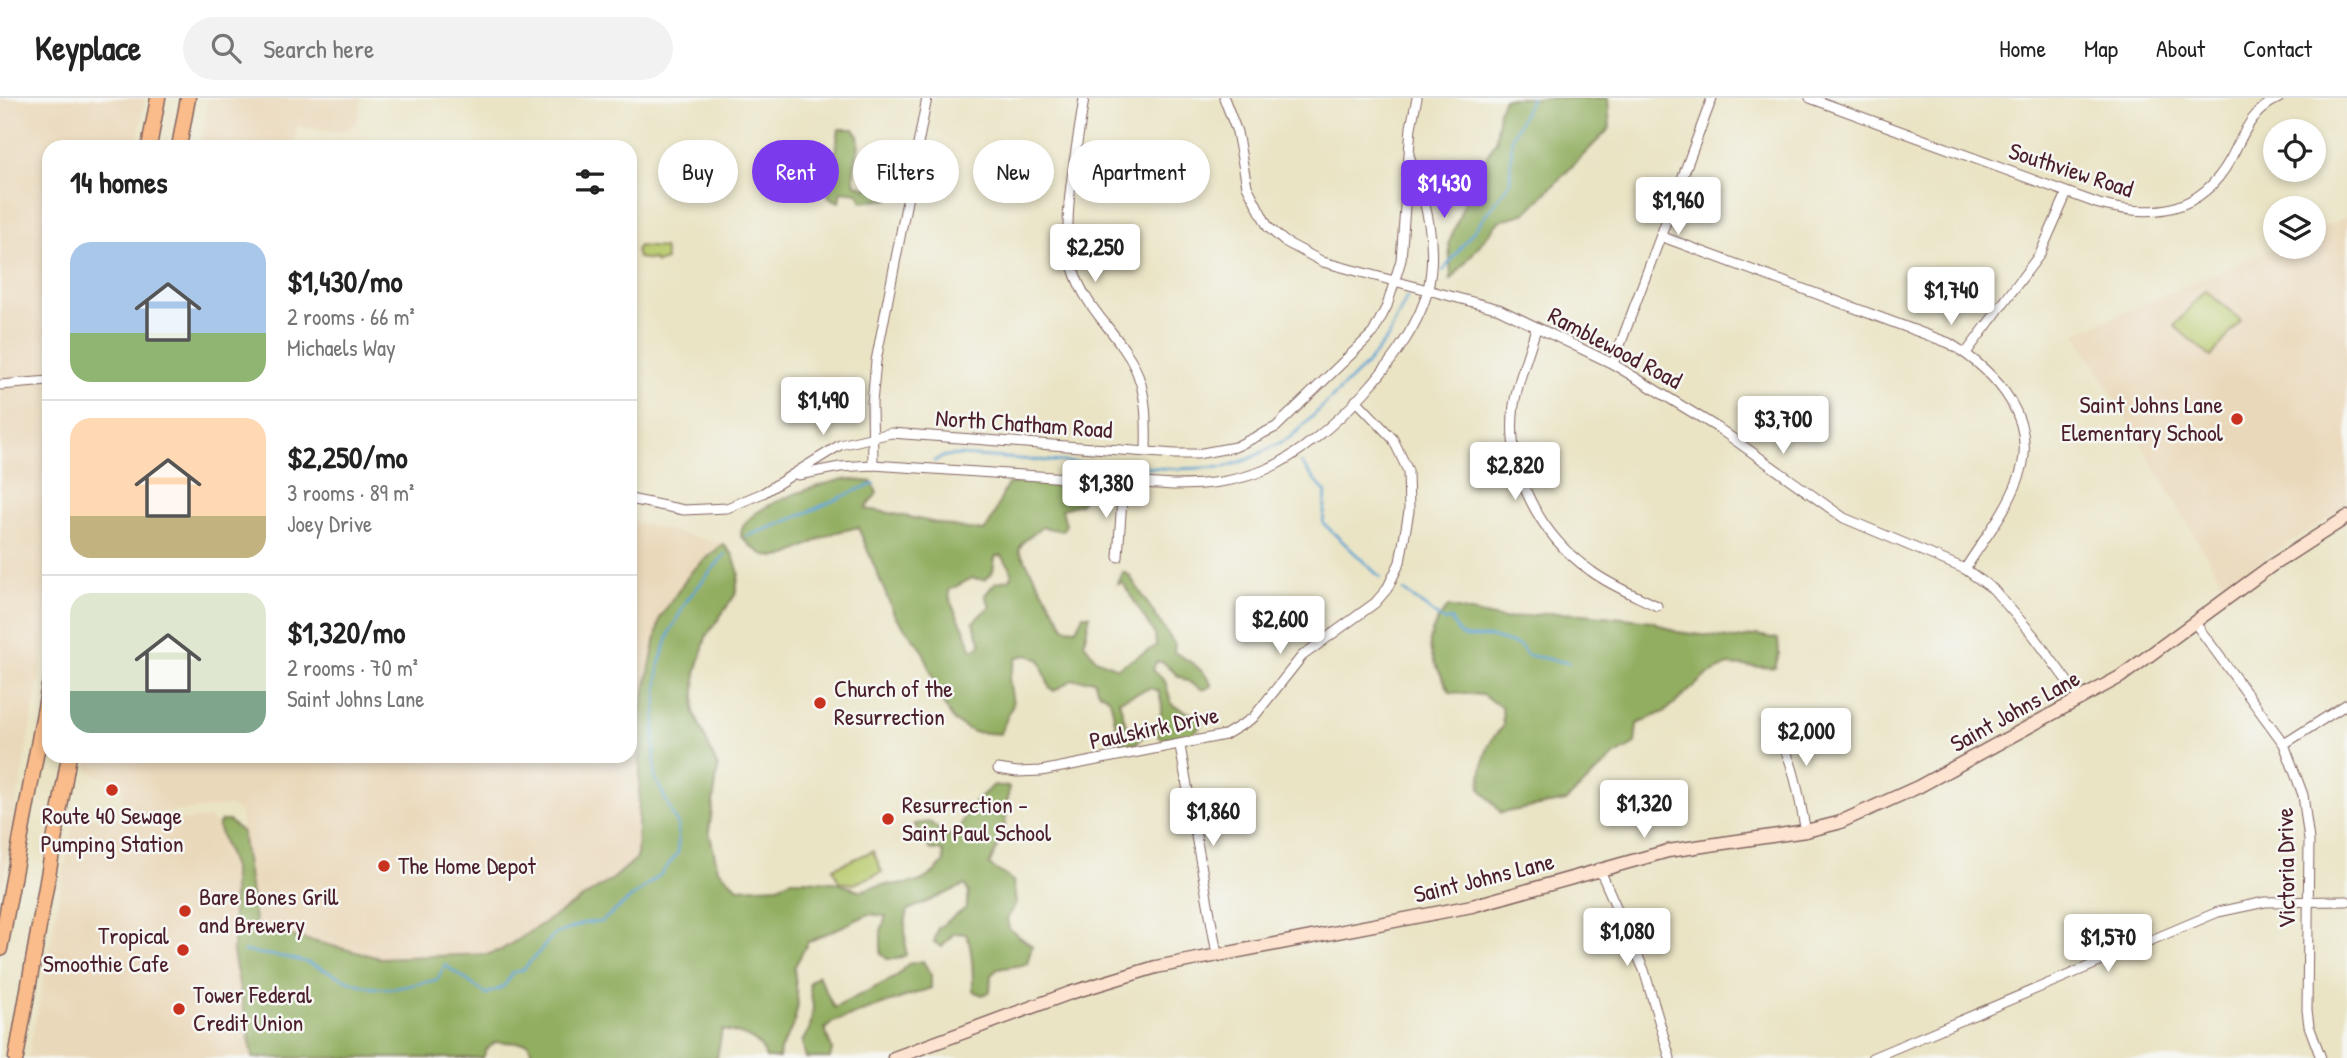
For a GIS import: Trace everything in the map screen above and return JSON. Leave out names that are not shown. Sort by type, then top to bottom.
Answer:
[{"type":"main road","points":[[150,140],[158,98]]},
{"type":"main road","points":[[180,140],[188,98]]},
{"type":"main road","points":[[0,949],[42,733]]},
{"type":"main road","points":[[16,1058],[68,763]]},
{"type":"street","points":[[873,466],[876,361],[926,98]]},
{"type":"street","points":[[1084,98],[1068,223],[1072,265],[1090,307],[1124,348],[1140,379],[1145,399],[1146,452]]},
{"type":"street","name":"Ramblewood Road","points":[[1224,98],[1237,132],[1247,186],[1268,226],[1302,253],[1395,282],[1499,309],[1613,364],[1718,428],[1844,518],[1965,569],[1993,589],[2012,608],[2081,700]]},
{"type":"street","name":"North Chatham Road","points":[[637,500],[684,510],[710,510],[742,503],[793,476],[817,457],[873,435],[913,434],[1175,454],[1235,447],[1276,428],[1373,333],[1395,282],[1404,237],[1411,127],[1417,98]]},
{"type":"street","points":[[1613,364],[1663,237],[1712,98]]},
{"type":"street","name":"Southview Road","points":[[1810,98],[2067,193],[2099,204],[2143,213],[2184,204],[2220,176],[2257,111],[2279,98]]},
{"type":"street","name":"North Chatham Road","points":[[793,476],[840,467],[873,466],[1123,484],[1199,485],[1245,477],[1291,455],[1356,400],[1401,349],[1411,333],[1428,290],[1432,242],[1429,220],[1410,156]]},
{"type":"street","points":[[1966,353],[2028,274],[2050,236],[2067,193]]},
{"type":"street","points":[[1663,237],[1928,334],[1966,353],[2007,394],[2022,422],[2025,440],[2023,460],[2011,495],[1965,569]]},
{"type":"street","points":[[1536,328],[1514,406],[1516,452],[1527,494],[1538,516],[1571,555],[1607,582],[1657,606]]},
{"type":"street","points":[[0,384],[42,381]]},
{"type":"street","name":"Paulskirk Drive","points":[[998,769],[1017,772],[1041,771],[1180,746],[1225,735],[1253,718],[1292,665],[1375,603],[1394,577],[1409,511],[1408,471],[1393,439],[1356,400]]},
{"type":"street","points":[[1118,557],[1123,484]]},
{"type":"street","name":"Saint Johns Lane","points":[[894,1058],[1093,986],[1217,954],[1472,906],[1598,868],[1668,851],[1806,831],[1838,823],[1891,802],[2081,700],[2130,670],[2271,566],[2347,517]]},
{"type":"street","name":"Victoria Drive","points":[[2195,624],[2284,744],[2303,795],[2307,817],[2309,1026],[2321,1058]]},
{"type":"street","points":[[2284,744],[2347,704]]},
{"type":"street","points":[[1769,729],[1777,734],[1787,752],[1806,831]]},
{"type":"street","points":[[1180,746],[1217,954]]},
{"type":"street","points":[[1598,868],[1644,970],[1670,1058]]},
{"type":"street","points":[[1872,1058],[2218,912],[2265,902],[2347,901]]},
{"type":"shaded area","points":[[0,98],[146,98],[137,140],[42,140],[42,663],[14,816],[0,813]]},
{"type":"shaded area","points":[[209,98],[361,98],[358,120],[350,129],[338,132],[298,126],[295,140],[201,140]]},
{"type":"shaded area","name":"Saint Johns Lane Elementary School","points":[[2347,217],[2347,506],[2224,585],[2076,333],[2263,253],[2263,259],[2326,259],[2326,226]]},
{"type":"shaded area","points":[[637,523],[723,544],[691,572],[660,619],[642,705],[637,858],[614,878],[501,950],[489,954],[380,958],[256,927],[240,812],[231,806],[143,815],[123,812],[122,781],[91,774],[88,763],[637,763]]},
{"type":"shaded area","points":[[0,815],[15,818],[0,894]]},
{"type":"shaded area","points":[[75,815],[159,823],[209,818],[218,826],[233,868],[233,953],[253,1058],[28,1058]]},
{"type":"green space","points":[[1504,98],[1608,98],[1610,128],[1526,213],[1499,221],[1451,280],[1449,243],[1475,175],[1496,141],[1499,110]]},
{"type":"green space","points":[[839,129],[854,129],[859,140],[853,140],[853,192],[841,191],[839,202],[839,140]]},
{"type":"green space","points":[[639,246],[664,248],[666,260],[656,263],[654,260],[638,258]]},
{"type":"green space","points":[[2205,290],[2241,320],[2211,357],[2174,326]]},
{"type":"green space","points":[[844,479],[872,482],[877,493],[865,509],[984,531],[1008,484],[1030,481],[1050,484],[1064,492],[1077,492],[1085,497],[1080,504],[1062,509],[1066,525],[1062,531],[1042,527],[1023,542],[1019,550],[1065,628],[1076,629],[1083,615],[1090,615],[1084,643],[1096,659],[1117,668],[1156,646],[1155,635],[1123,583],[1118,584],[1123,572],[1129,575],[1175,645],[1174,652],[1201,670],[1212,686],[1203,690],[1177,675],[1163,662],[1156,662],[1153,670],[1165,681],[1172,705],[1205,720],[1196,731],[1186,737],[1160,738],[1157,734],[1162,706],[1159,691],[1150,688],[1119,700],[1126,725],[1141,729],[1144,736],[1136,744],[1120,743],[1110,699],[1098,691],[1094,680],[1072,680],[1054,691],[1049,687],[1040,660],[1028,655],[1017,657],[1009,678],[1013,704],[1000,734],[973,732],[954,721],[943,703],[922,649],[895,616],[858,527],[830,534],[792,553],[773,557],[763,554],[741,536],[744,525],[766,507],[800,492]],"holes":[[[1001,555],[1010,567],[1010,579],[995,583],[985,595],[990,606],[973,622],[981,644],[974,650],[970,647],[951,603],[949,590],[972,578],[985,580],[993,571],[995,557]]]},
{"type":"green space","points":[[723,544],[733,555],[739,573],[735,595],[706,637],[696,673],[694,712],[718,768],[709,831],[718,869],[738,888],[778,886],[791,880],[804,880],[834,882],[861,891],[885,885],[914,883],[934,873],[944,862],[943,851],[930,849],[914,824],[930,822],[946,836],[957,832],[974,802],[994,785],[1009,787],[1004,834],[989,865],[1013,881],[1016,903],[1007,919],[1009,929],[1032,946],[1027,964],[998,969],[991,975],[990,992],[982,995],[973,991],[973,969],[966,934],[954,933],[942,947],[934,942],[938,928],[966,908],[969,893],[965,885],[908,910],[905,924],[906,955],[898,959],[887,959],[881,953],[881,931],[886,916],[869,914],[808,942],[794,968],[798,1004],[794,1024],[780,1050],[779,1058],[766,1058],[755,1041],[722,1030],[717,1058],[534,1058],[528,1043],[495,1042],[486,1050],[483,1058],[253,1058],[233,953],[233,868],[218,826],[221,821],[229,821],[242,832],[256,927],[380,958],[489,954],[501,950],[614,878],[637,858],[642,705],[660,618],[691,572]]},
{"type":"green space","points":[[1448,607],[1503,619],[1550,613],[1583,614],[1652,621],[1677,632],[1736,639],[1757,635],[1778,639],[1779,654],[1775,668],[1728,665],[1707,675],[1666,711],[1637,724],[1635,744],[1614,756],[1566,801],[1501,813],[1480,788],[1488,747],[1503,727],[1502,707],[1482,695],[1450,692],[1430,649],[1433,630]]},
{"type":"green space","points":[[873,851],[882,872],[854,884],[839,882],[833,868]]},
{"type":"green space","points":[[923,961],[931,975],[931,988],[833,1022],[825,1029],[832,1050],[830,1058],[806,1058],[802,1042],[810,1028],[813,1007],[809,983],[818,975],[834,1008],[896,977],[908,964]]},
{"type":"waterway","points":[[1443,271],[1510,183],[1512,137],[1531,98]]},
{"type":"waterway","points":[[934,461],[945,456],[960,455],[1175,469],[1225,467],[1249,459],[1291,437],[1366,365],[1388,337],[1407,297]]},
{"type":"waterway","points":[[1301,463],[1326,493],[1323,523],[1380,577]]},
{"type":"waterway","points":[[1141,473],[1141,467],[1145,464]]},
{"type":"waterway","points":[[747,536],[875,484]]},
{"type":"waterway","points":[[244,951],[301,961],[352,982],[378,988],[437,980],[445,965],[486,994],[505,985],[511,973],[523,970],[554,935],[584,923],[601,922],[661,874],[678,853],[678,826],[655,777],[654,739],[659,664],[670,632],[687,600],[725,554]]},
{"type":"waterway","points":[[1404,591],[1444,621],[1451,619],[1459,634],[1466,637],[1491,637],[1520,646],[1527,655],[1569,663]]},
{"type":"place","name":"Saint Johns Lane Elementary School","points":[[2237,419]]},
{"type":"place","name":"Church of the Resurrection","points":[[820,703]]},
{"type":"place","name":"Route 40 Sewage Pumping Station","points":[[112,790]]},
{"type":"place","name":"Resurrection - Saint Paul School","points":[[888,819]]},
{"type":"place","name":"The Home Depot","points":[[384,866]]},
{"type":"place","name":"Bare Bones Grill and Brewery","points":[[185,911]]},
{"type":"place","name":"Tropical Smoothie Cafe","points":[[183,950]]},
{"type":"place","name":"Tower Federal Credit Union","points":[[179,1009]]}]
